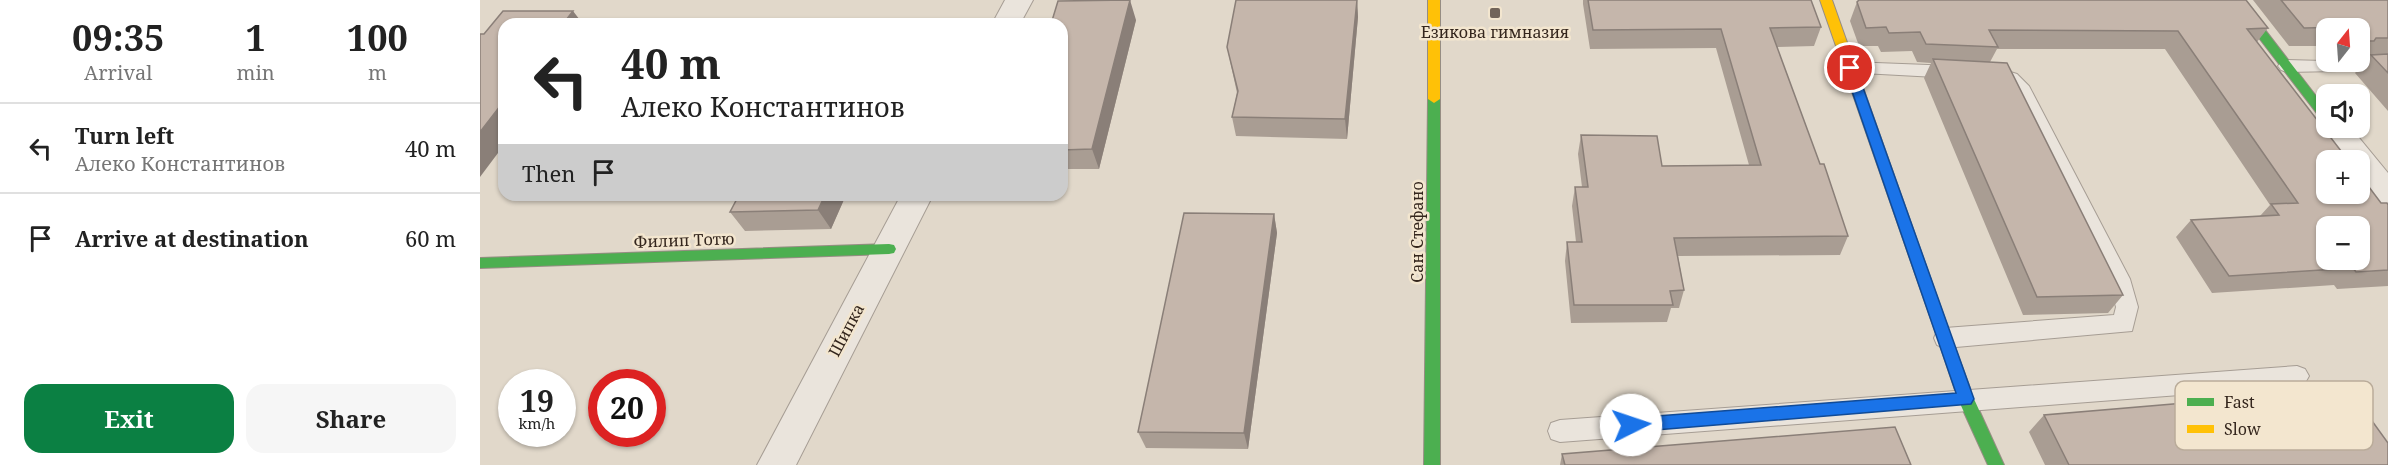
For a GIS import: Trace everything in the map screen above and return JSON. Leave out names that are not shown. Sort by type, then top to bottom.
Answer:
[{"type":"street","points":[[1009,18],[1019,0]]},
{"type":"street","name":"Сан Стефано","points":[[1432,465],[1434,0]]},
{"type":"street","points":[[1826,0],[1966,399],[1996,465]]},
{"type":"street","points":[[2236,0],[2316,104]]},
{"type":"street","points":[[2343,138],[2388,196]]},
{"type":"street","name":"Шипка","points":[[776,465],[914,201]]},
{"type":"street","name":"Филип Тотю","points":[[480,263],[889,249]]},
{"type":"lane","points":[[2287,66],[2388,64]]},
{"type":"lane","points":[[1850,68],[1998,74],[2010,80],[2022,91],[2119,279],[2127,307],[2124,324],[1945,338]]},
{"type":"lane","points":[[2225,381],[2297,376]]},
{"type":"lane","points":[[1560,431],[2175,384]]},
{"type":"building","points":[[1130,0],[1092,149],[1068,150],[1068,18],[1053,18],[1058,1]]},
{"type":"building","points":[[1236,0],[1357,0],[1345,119],[1232,117],[1238,91],[1227,47]]},
{"type":"building","points":[[1588,0],[1811,0],[1821,27],[1770,28],[1820,164],[1824,164],[1848,236],[1674,238],[1684,290],[1670,291],[1673,305],[1574,305],[1567,242],[1582,242],[1575,187],[1588,187],[1581,135],[1657,136],[1662,166],[1761,165],[1721,29],[1593,30]]},
{"type":"building","points":[[1859,0],[2246,0],[2268,28],[2247,29],[2316,118],[2316,138],[2331,138],[2340,150],[2316,150],[2316,204],[2370,204],[2370,188],[2381,203],[2387,203],[2388,270],[2356,272],[2354,270],[2370,270],[2370,216],[2316,216],[2316,270],[2322,270],[2229,276],[2191,220],[2279,215],[2271,204],[2298,203],[2178,31],[1989,30],[1998,47],[1926,44],[1920,32],[1889,33],[1886,27],[1866,28],[1857,2]]},
{"type":"building","points":[[2281,0],[2388,0],[2388,38],[2376,38],[2370,41],[2370,18],[2316,18],[2316,28],[2304,28]]},
{"type":"building","points":[[503,11],[573,11],[568,18],[498,18],[498,109],[480,132],[480,34],[484,34]]},
{"type":"building","points":[[2388,54],[2388,73],[2371,55]]},
{"type":"building","points":[[1933,59],[2007,63],[2123,295],[2037,297]]},
{"type":"building","points":[[736,201],[822,201],[818,210],[730,212]]},
{"type":"building","points":[[1184,213],[1274,214],[1244,433],[1138,432]]},
{"type":"building","points":[[2175,404],[2175,450],[2373,450],[2373,422],[2388,443],[2388,465],[2069,465],[2044,415]]},
{"type":"building","points":[[1895,427],[1911,465],[1565,465],[1562,454]]},
{"type":"traffic: fast","points":[[2236,0],[2316,104]]},
{"type":"traffic: fast","points":[[1432,465],[1434,99]]},
{"type":"traffic: fast","points":[[480,263],[889,249]]},
{"type":"traffic: fast","points":[[1947,345],[1966,399],[1996,465]]},
{"type":"traffic: slow","points":[[1434,0],[1434,99]]},
{"type":"traffic: slow","points":[[1826,0],[1947,345]]},
{"type":"place","name":"Езикова гимназия","points":[[1495,13]]},
{"type":"route","points":[[1631,425],[1966,399],[1850,68]]}]
